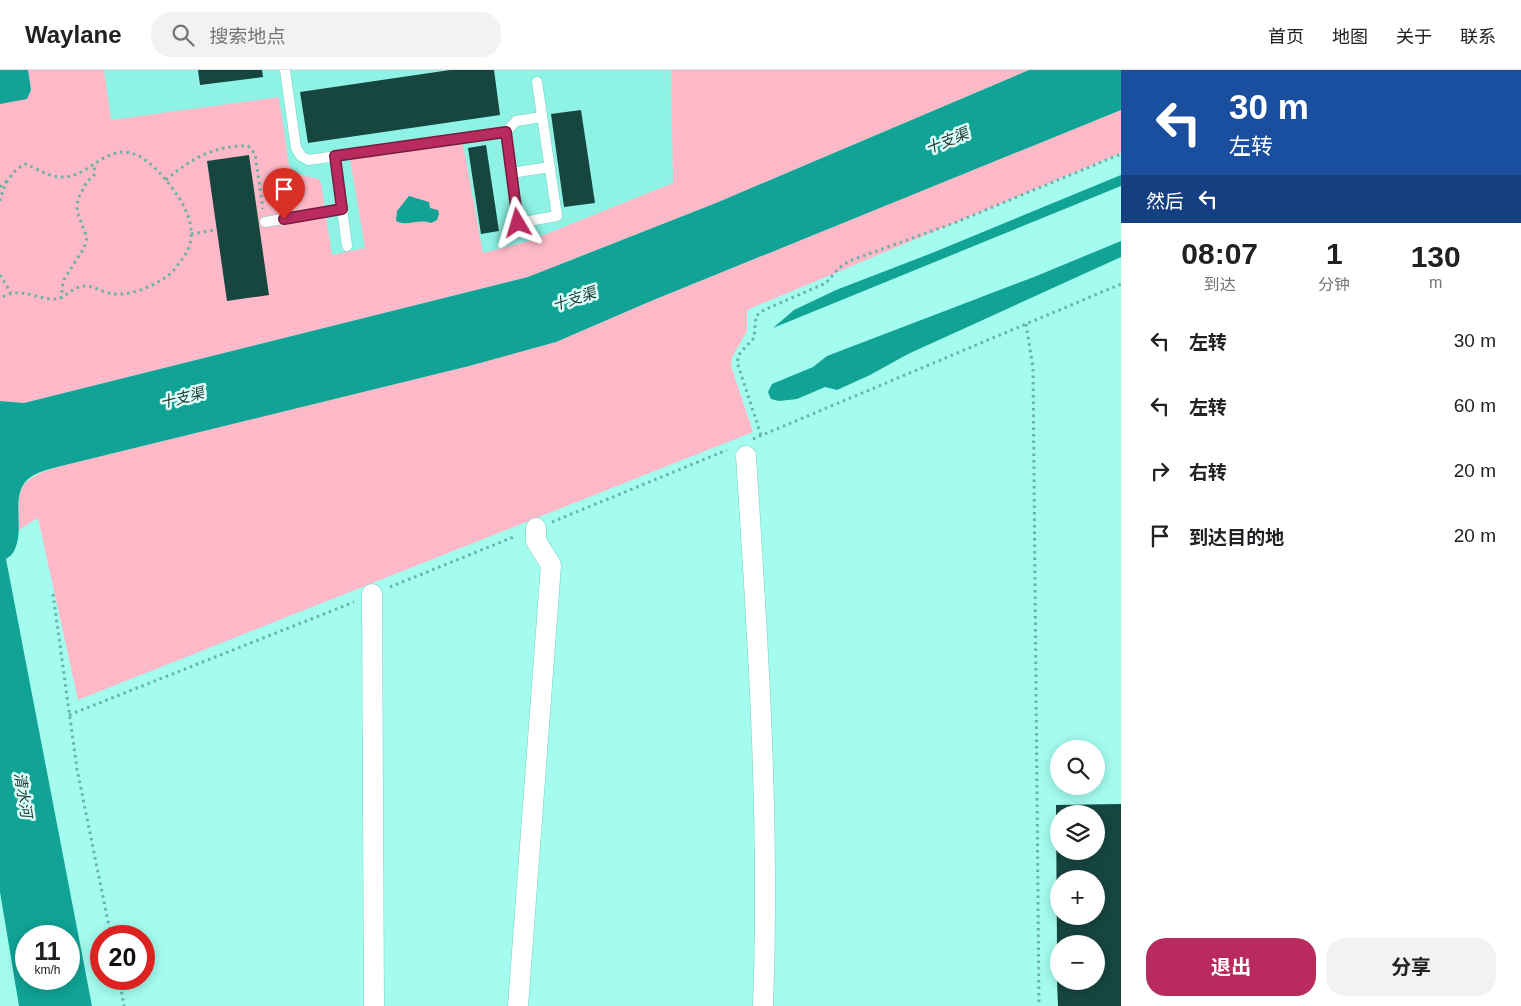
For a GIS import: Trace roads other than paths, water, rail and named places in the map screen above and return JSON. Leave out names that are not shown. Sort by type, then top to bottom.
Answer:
[{"type":"street","points":[[744,448],[761,695],[766,910],[763,1006]]},
{"type":"street","points":[[518,1006],[551,565],[536,541],[536,528]]},
{"type":"street","points":[[372,594],[374,1006]]},
{"type":"lane","points":[[285,70],[296,148],[301,156],[308,160],[506,132],[516,121],[542,116]]},
{"type":"lane","points":[[506,132],[518,223],[557,216],[537,82]]},
{"type":"lane","points":[[335,156],[347,246]]},
{"type":"lane","points":[[511,173],[550,167]]},
{"type":"lane","points":[[265,222],[342,209]]},
{"type":"water","points":[[0,70],[28,70],[31,90],[27,99],[0,104]]},
{"type":"water","points":[[1029,70],[1121,70],[1121,110],[651,301],[556,342],[469,366],[57,467],[34,475],[21,490],[17,541],[13,552],[6,559],[76,925],[15,925],[15,982],[0,892],[0,401],[24,403],[528,277],[716,203]]},
{"type":"water","points":[[1121,175],[1121,186],[773,328],[794,310],[836,290],[932,253]]},
{"type":"water","points":[[409,196],[429,202],[430,208],[438,210],[437,220],[431,223],[422,221],[400,223],[396,221],[397,211]]},
{"type":"water","points":[[1121,241],[1121,257],[908,354],[870,375],[837,390],[825,387],[797,399],[779,401],[771,399],[768,392],[772,384],[813,367],[827,356],[1034,277]]},
{"type":"water","points":[[80,944],[92,1006],[19,1006],[16,990],[80,990]]},
{"type":"water label","name":"十支渠","points":[[947,141]]},
{"type":"water label","name":"十支渠","points":[[574,299]]},
{"type":"water label","name":"十支渠","points":[[182,398]]},
{"type":"water label","name":"清水河","points":[[23,795]]}]
